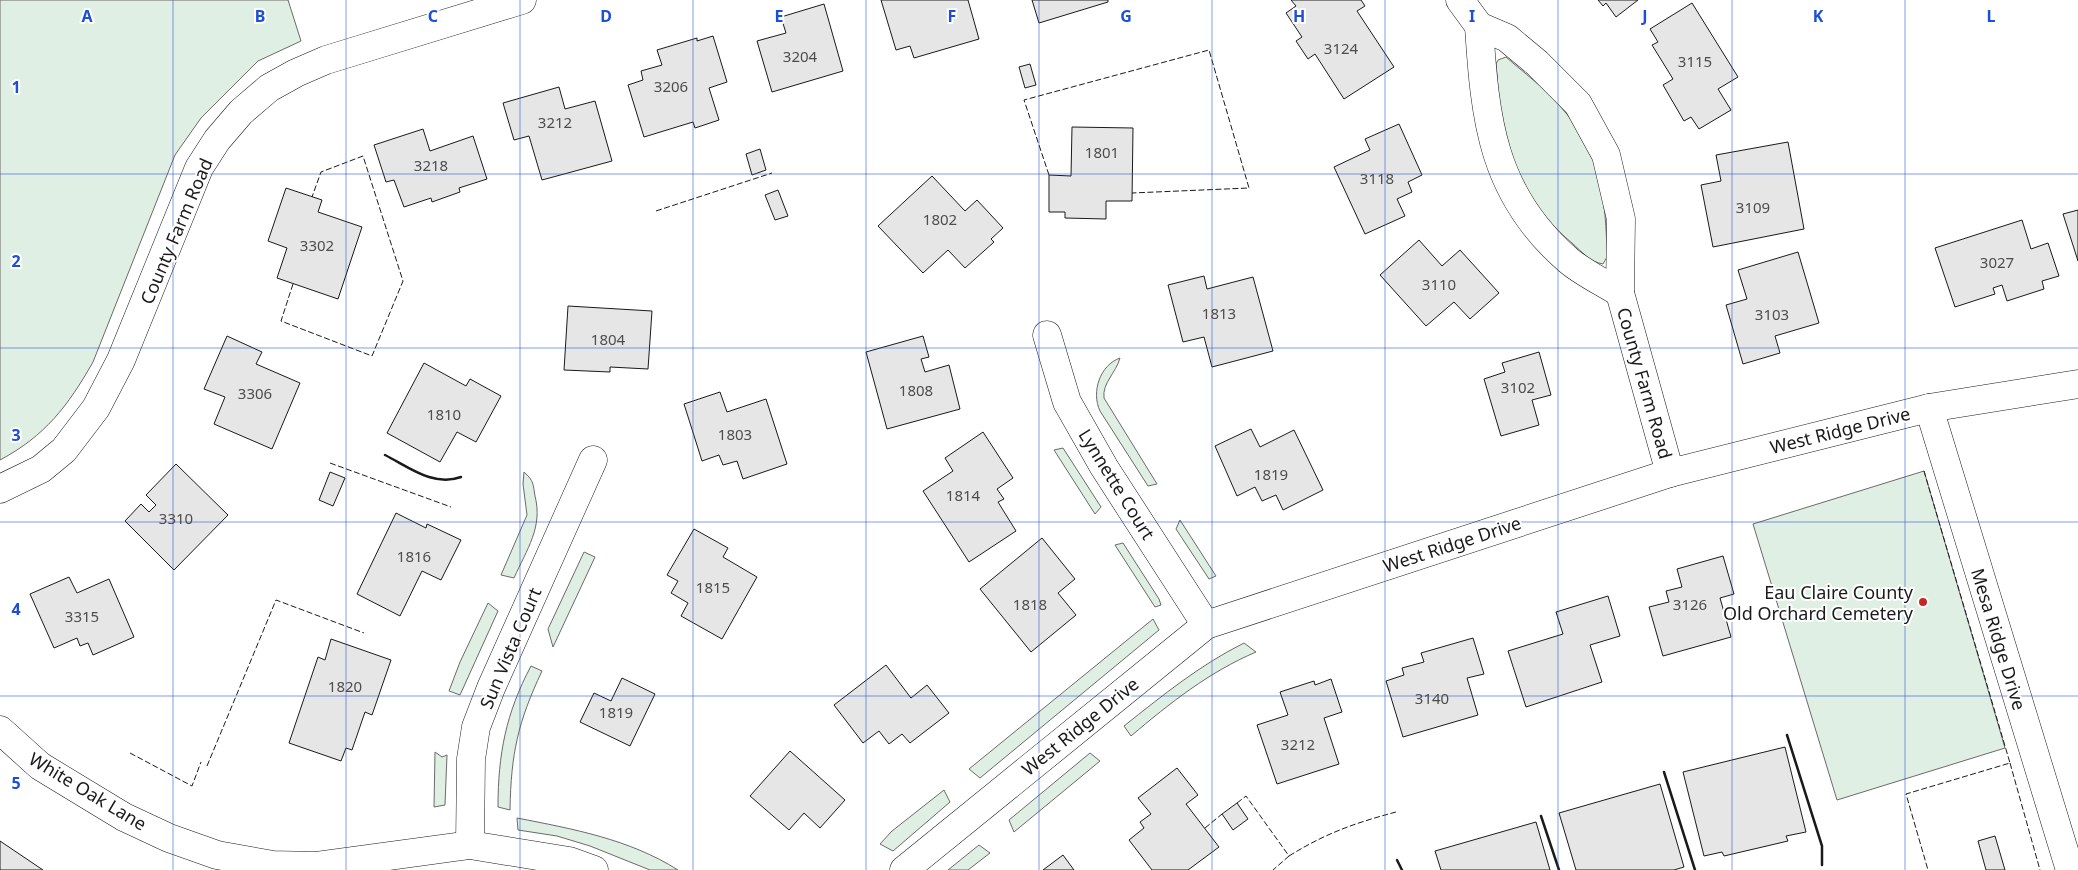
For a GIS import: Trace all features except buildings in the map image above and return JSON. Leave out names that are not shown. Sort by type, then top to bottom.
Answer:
[{"type":"street","name":"County Farm Road","points":[[0,489],[41,469],[64,450],[96,408],[121,360],[200,168],[217,140],[241,112],[269,88],[326,60],[522,0]]},
{"type":"street","name":"County Farm Road","points":[[1460,0],[1479,26],[1514,44],[1537,63],[1578,104],[1606,155],[1620,219],[1620,293],[1670,473]]},
{"type":"street","name":"County Farm Road","points":[[1479,26],[1484,95],[1497,157],[1522,212],[1569,260],[1620,293]]},
{"type":"street","name":"Lynnette Court","points":[[1047,335],[1067,402],[1104,467],[1206,625]]},
{"type":"street","name":"West Ridge Drive","points":[[904,870],[1206,625],[1670,473],[1929,408],[2078,384]]},
{"type":"street","name":"Mesa Ridge Drive","points":[[1929,408],[2070,870]]},
{"type":"street","name":"Sun Vista Court","points":[[470,845],[471,759],[476,727],[491,688],[593,460]]},
{"type":"street","name":"White Oak Lane","points":[[0,730],[40,766],[124,817],[169,838],[217,855],[273,865],[315,866],[470,845],[569,861],[594,870]]},
{"type":"green space","points":[[0,0],[288,0],[301,41],[258,61],[201,118],[175,155],[93,362],[74,393],[43,430],[16,451],[0,460]]},
{"type":"green space","points":[[1506,57],[1554,99],[1574,123],[1585,141],[1598,177],[1605,215],[1607,257],[1603,264],[1586,256],[1558,231],[1535,203],[1517,171],[1505,136],[1499,105],[1496,64],[1498,60]]},
{"type":"green space","points":[[1120,358],[1105,388],[1104,398],[1157,484],[1148,486],[1097,404],[1099,380],[1107,367]]},
{"type":"green space","points":[[1063,448],[1101,507],[1095,514],[1054,450]]},
{"type":"green space","points":[[1924,471],[2005,748],[1837,800],[1753,524]]},
{"type":"green space","points":[[524,472],[530,478],[533,486],[537,518],[532,538],[514,578],[501,575],[527,515],[523,484]]},
{"type":"green space","points":[[1180,520],[1216,576],[1209,579],[1176,529]]},
{"type":"green space","points":[[1123,543],[1161,605],[1155,607],[1115,545]]},
{"type":"green space","points":[[584,552],[595,557],[553,647],[548,629]]},
{"type":"green space","points":[[488,603],[498,611],[460,695],[449,691],[460,662]]},
{"type":"green space","points":[[1153,619],[1159,630],[980,778],[969,769]]},
{"type":"green space","points":[[1244,643],[1256,652],[1222,669],[1190,689],[1131,736],[1124,726],[1197,671]]},
{"type":"green space","points":[[531,666],[542,671],[527,706],[517,738],[512,771],[510,810],[498,807],[502,751],[515,700]]},
{"type":"green space","points":[[435,752],[442,757],[447,755],[445,805],[434,807]]},
{"type":"green space","points":[[1090,753],[1100,761],[1014,832],[1009,820]]},
{"type":"green space","points":[[944,790],[950,802],[893,851],[880,844],[892,831]]},
{"type":"green space","points":[[517,818],[600,836],[640,850],[678,870],[650,870],[590,846],[557,836],[518,830]]},
{"type":"green space","points":[[979,845],[990,853],[968,870],[948,870]]},
{"type":"fence","points":[[1049,175],[1024,100],[1209,50],[1249,188],[1132,193]]},
{"type":"fence","points":[[293,284],[281,321],[372,356],[403,281],[363,156],[321,172],[312,197]]},
{"type":"fence","points":[[656,211],[772,173]]},
{"type":"fence","points":[[330,463],[451,507]]},
{"type":"fence","points":[[1924,471],[2010,763],[1906,794],[1928,870]]},
{"type":"fence","points":[[207,766],[276,600],[364,633]]},
{"type":"fence","points":[[130,753],[192,786],[201,762]]},
{"type":"fence","points":[[2010,763],[2040,870]]},
{"type":"fence","points":[[1237,803],[1246,796],[1289,856],[1273,870]]},
{"type":"fence","points":[[1289,856],[1341,830],[1396,812]]},
{"type":"fence","points":[[1205,828],[1222,814]]},
{"type":"wall","points":[[385,455],[431,478],[451,479],[461,477]]},
{"type":"wall","points":[[1787,735],[1822,846],[1822,865]]},
{"type":"wall","points":[[1664,772],[1695,870]]},
{"type":"wall","points":[[1541,816],[1559,870]]},
{"type":"wall","points":[[1397,860],[1402,870]]},
{"type":"place","name":"Eau Claire County Old Orchard Cemetery","points":[[1923,602]]}]
